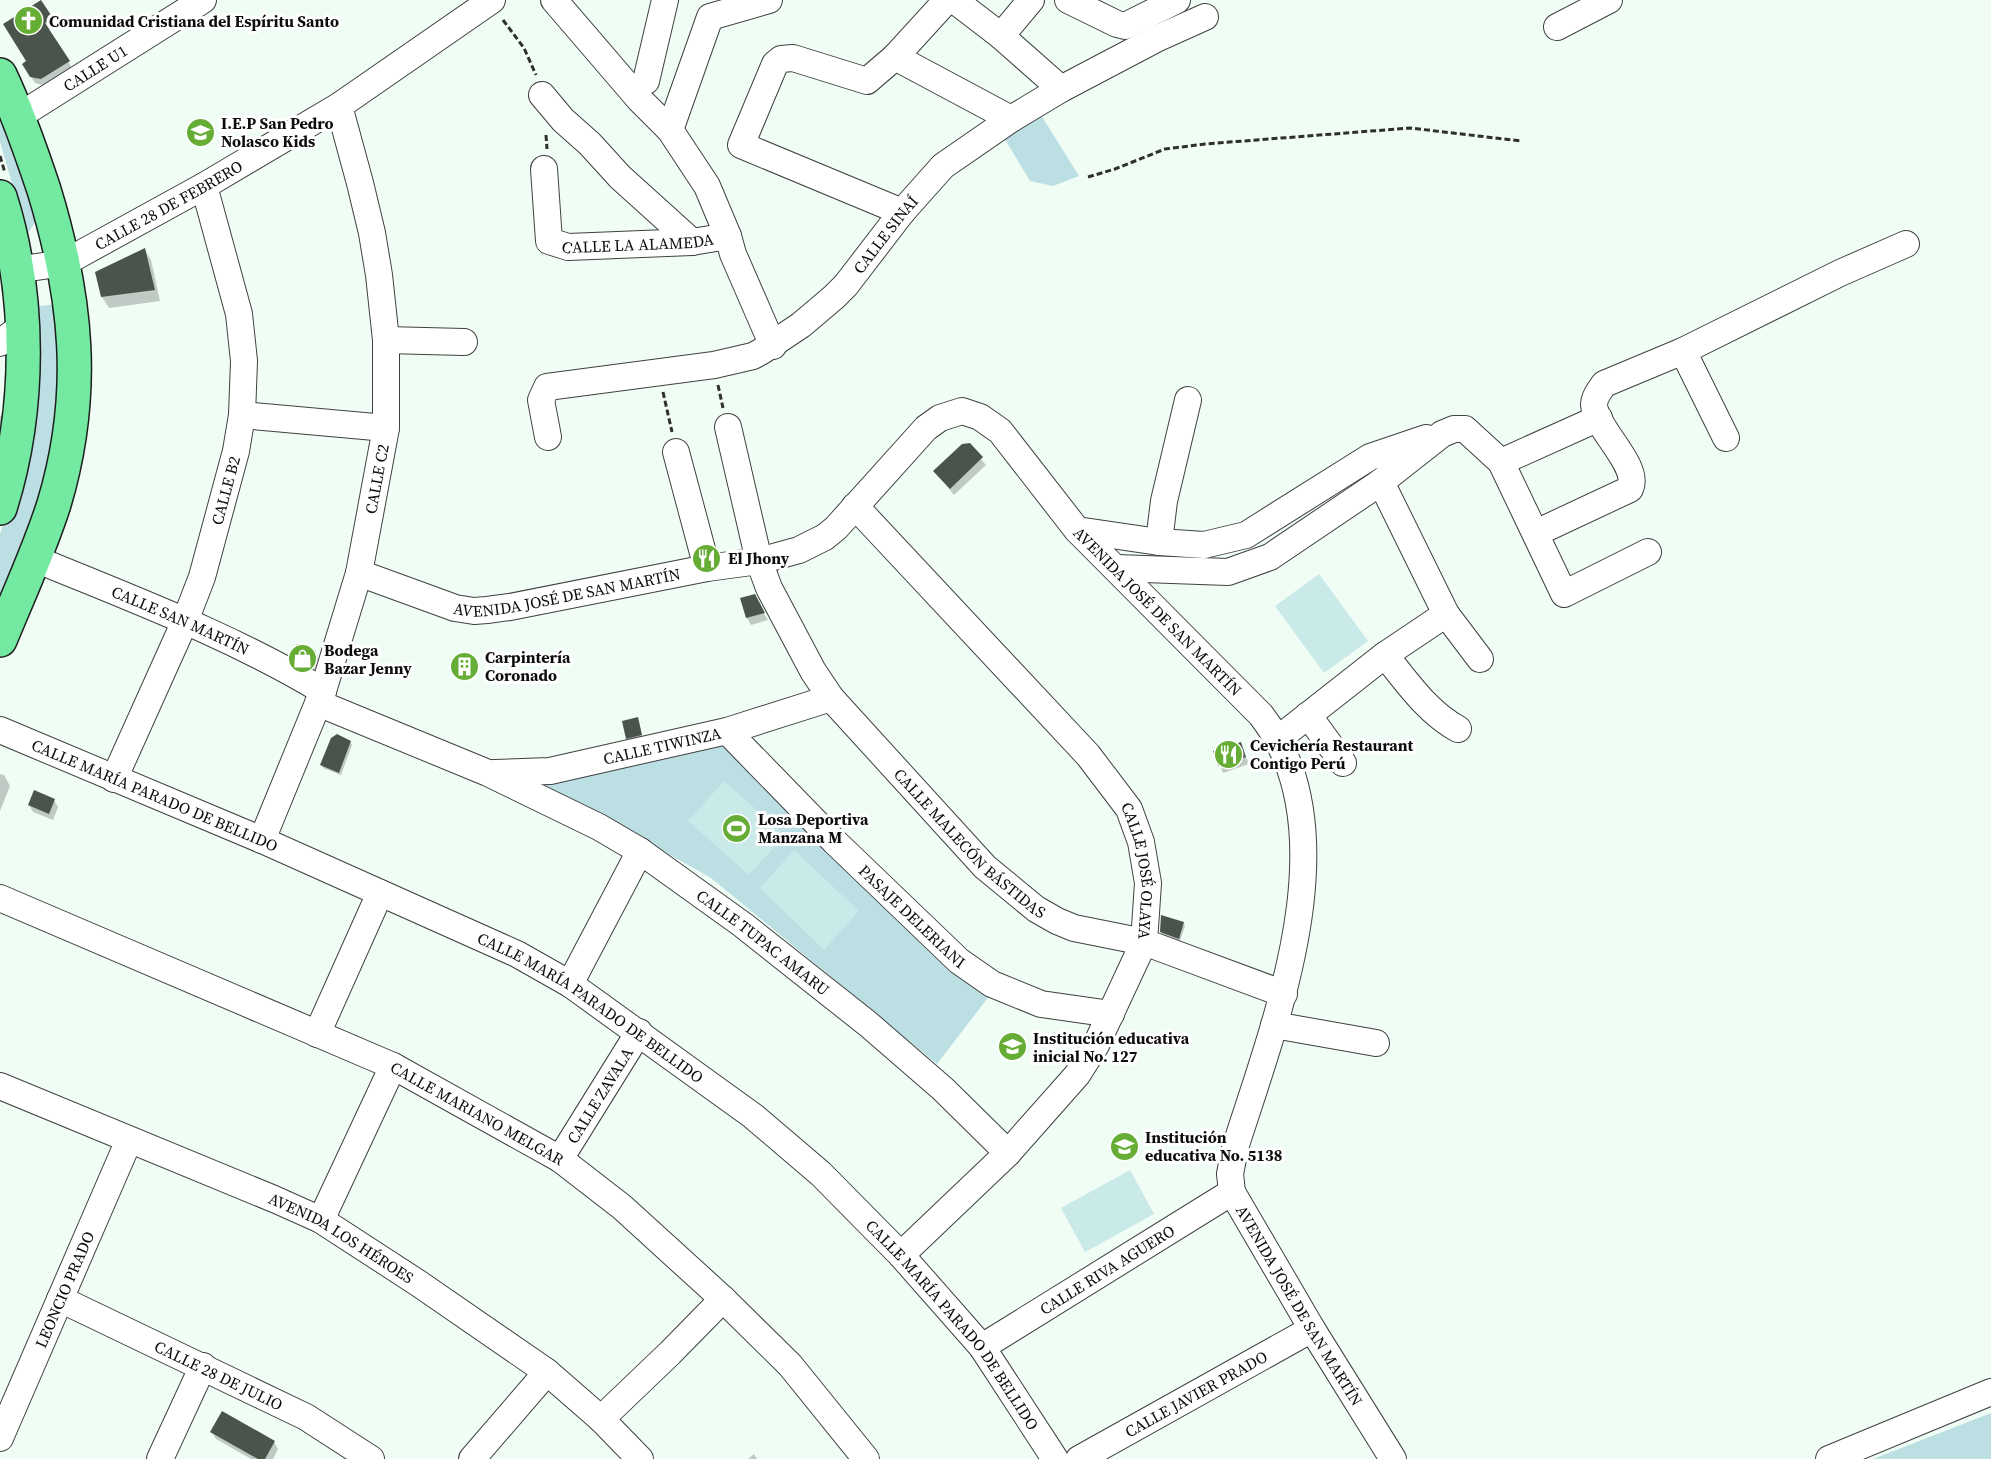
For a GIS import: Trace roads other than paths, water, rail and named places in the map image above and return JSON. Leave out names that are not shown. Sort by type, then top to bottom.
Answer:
[{"type":"main road","points":[[0,75],[19,116],[48,204],[64,263],[72,312],[75,376],[73,415],[54,504],[0,640]]},
{"type":"main road","points":[[0,508],[16,443],[23,380],[11,335],[16,270],[3,216]]},
{"type":"street","name":"CALLE U1","points":[[19,116],[203,0]]},
{"type":"street","points":[[554,0],[639,99],[670,130],[707,186],[733,254],[773,345]]},
{"type":"street","points":[[646,81],[665,0]]},
{"type":"street","points":[[670,130],[708,20],[713,15],[769,0]]},
{"type":"street","points":[[902,212],[741,145],[775,64],[781,59],[793,58],[864,81],[871,80],[947,0]]},
{"type":"street","points":[[954,0],[1001,36],[1060,89]]},
{"type":"street","points":[[1001,36],[1031,0]]},
{"type":"street","points":[[1068,0],[1116,24],[1125,26],[1178,0]]},
{"type":"street","points":[[1557,27],[1609,0]]},
{"type":"street","name":"CALLE 28 DE FEBRERO","points":[[16,270],[64,263],[204,186],[339,105],[491,1]]},
{"type":"street","name":"CALLE SINAÍ","points":[[548,437],[541,400],[547,387],[714,365],[753,356],[773,345],[801,325],[840,291],[902,212],[944,166],[1011,119],[1060,89],[1156,39],[1205,17]]},
{"type":"street","points":[[895,57],[1011,119]]},
{"type":"street","points":[[542,94],[563,120],[590,144],[620,177],[692,242]]},
{"type":"street","name":"CALLE C2","points":[[262,840],[321,697],[359,573],[386,428],[386,340],[372,233],[339,105]]},
{"type":"street","name":"CALLE LA ALAMEDA","points":[[545,163],[549,241],[568,247],[692,242],[728,236]]},
{"type":"street","name":"CALLE B2","points":[[114,779],[186,621],[202,577],[236,451],[242,415],[244,361],[239,314],[204,186]]},
{"type":"street","points":[[1536,533],[1630,489],[1633,484],[1631,473],[1599,418],[1594,404],[1604,384],[1683,351],[1840,273],[1906,244]]},
{"type":"street","points":[[386,340],[464,342]]},
{"type":"street","points":[[1683,351],[1726,438]]},
{"type":"street","points":[[1159,542],[1164,501],[1188,400]]},
{"type":"street","name":"AVENIDA JOSÉ DE SAN MARTÍN","points":[[359,573],[455,608],[474,611],[510,608],[707,568],[759,561],[799,550],[836,528],[926,428],[940,418],[962,411],[980,417],[999,431],[1077,530],[1250,702],[1272,729],[1286,755],[1297,793],[1303,843],[1299,921],[1284,994],[1235,1148],[1230,1174],[1232,1192],[1312,1329],[1393,1459]]},
{"type":"street","points":[[242,415],[386,428]]},
{"type":"street","points":[[1500,462],[1599,418]]},
{"type":"street","name":"CALLE MALECÓN BÁSTIDAS","points":[[728,427],[759,561],[769,588],[807,661],[831,698],[984,867],[1036,909],[1065,924],[1144,942],[1284,994]]},
{"type":"street","points":[[1077,530],[1159,542],[1204,545],[1246,535],[1370,457],[1406,443],[1454,429],[1466,429],[1500,462],[1564,594],[1648,552]]},
{"type":"street","points":[[1116,568],[1228,572],[1270,557],[1381,482],[1442,434]]},
{"type":"street","points":[[676,452],[707,568]]},
{"type":"street","points":[[1381,482],[1446,614],[1480,659]]},
{"type":"street","name":"CALLE JOSÉ OLAYA","points":[[855,506],[1088,756],[1129,809],[1141,842],[1148,883],[1144,942],[1096,1045],[1077,1075],[1008,1153],[902,1255]]},
{"type":"street","name":"CALLE SAN MARTÍN","points":[[33,558],[186,621],[284,667],[321,697],[488,773]]},
{"type":"street","points":[[1278,739],[1385,655],[1446,614]]},
{"type":"street","points":[[1385,655],[1418,696],[1443,721],[1458,729]]},
{"type":"street","name":"CALLE TIWINZA","points":[[488,773],[527,774],[550,771],[727,731],[831,698]]},
{"type":"street","points":[[1308,715],[1343,764]]},
{"type":"street","name":"CALLE MARÍA PARADO DE BELLIDO","points":[[0,730],[262,840],[517,954],[570,984],[753,1116],[821,1174],[902,1255],[982,1347],[1055,1459]]},
{"type":"street","name":"PASAJE DELERIANI","points":[[727,731],[835,842],[959,961],[992,984],[1041,1005],[1111,1014]]},
{"type":"street","name":"CALLE TUPAC AMARU","points":[[488,773],[599,827],[640,851],[743,925],[868,1024],[943,1089],[1008,1153]]},
{"type":"street","points":[[570,984],[640,851]]},
{"type":"street","points":[[317,1034],[380,893]]},
{"type":"street","name":"CALLE MARIANO MELGAR","points":[[0,898],[393,1066],[560,1159],[622,1207],[723,1299],[790,1365],[866,1459]]},
{"type":"street","points":[[1274,1025],[1376,1042]]},
{"type":"street","name":"CALLE ZAVALA","points":[[560,1159],[639,1032]]},
{"type":"street","points":[[321,1220],[393,1066]]},
{"type":"street","name":"AVENIDA LOS HÉROES","points":[[0,1086],[321,1220],[418,1283],[547,1372],[601,1419],[640,1459]]},
{"type":"street","name":"LEONCIO PRADO","points":[[0,1438],[129,1140]]},
{"type":"street","name":"CALLE RIVA AGUERO","points":[[982,1347],[1232,1192]]},
{"type":"street","name":"CALLE 28 DE JULIO","points":[[60,1299],[306,1417],[371,1459]]},
{"type":"street","points":[[601,1419],[723,1299]]},
{"type":"street","name":"CALLE JAVIER PRADO","points":[[1079,1459],[1312,1329]]},
{"type":"street","points":[[160,1459],[203,1366]]},
{"type":"street","points":[[472,1459],[547,1372]]},
{"type":"street","points":[[1829,1459],[1991,1392]]},
{"type":"place","name":"Comunidad Cristiana del Espíritu Santo","points":[[28,21]]},
{"type":"place","name":"I.E.P San Pedro Nolasco Kids","points":[[200,132]]},
{"type":"place","name":"El Jhony","points":[[707,558]]},
{"type":"place","name":"Bodega Bazar Jenny","points":[[303,659]]},
{"type":"place","name":"Carpintería Coronado","points":[[464,666]]},
{"type":"place","name":"Cevichería Restaurant Contigo Perú","points":[[1229,754]]},
{"type":"place","name":"Losa Deportiva Manzana M","points":[[737,828]]},
{"type":"place","name":"Institución educativa inicial No. 127","points":[[1012,1047]]},
{"type":"place","name":"Institución educativa No. 5138","points":[[1124,1146]]}]
